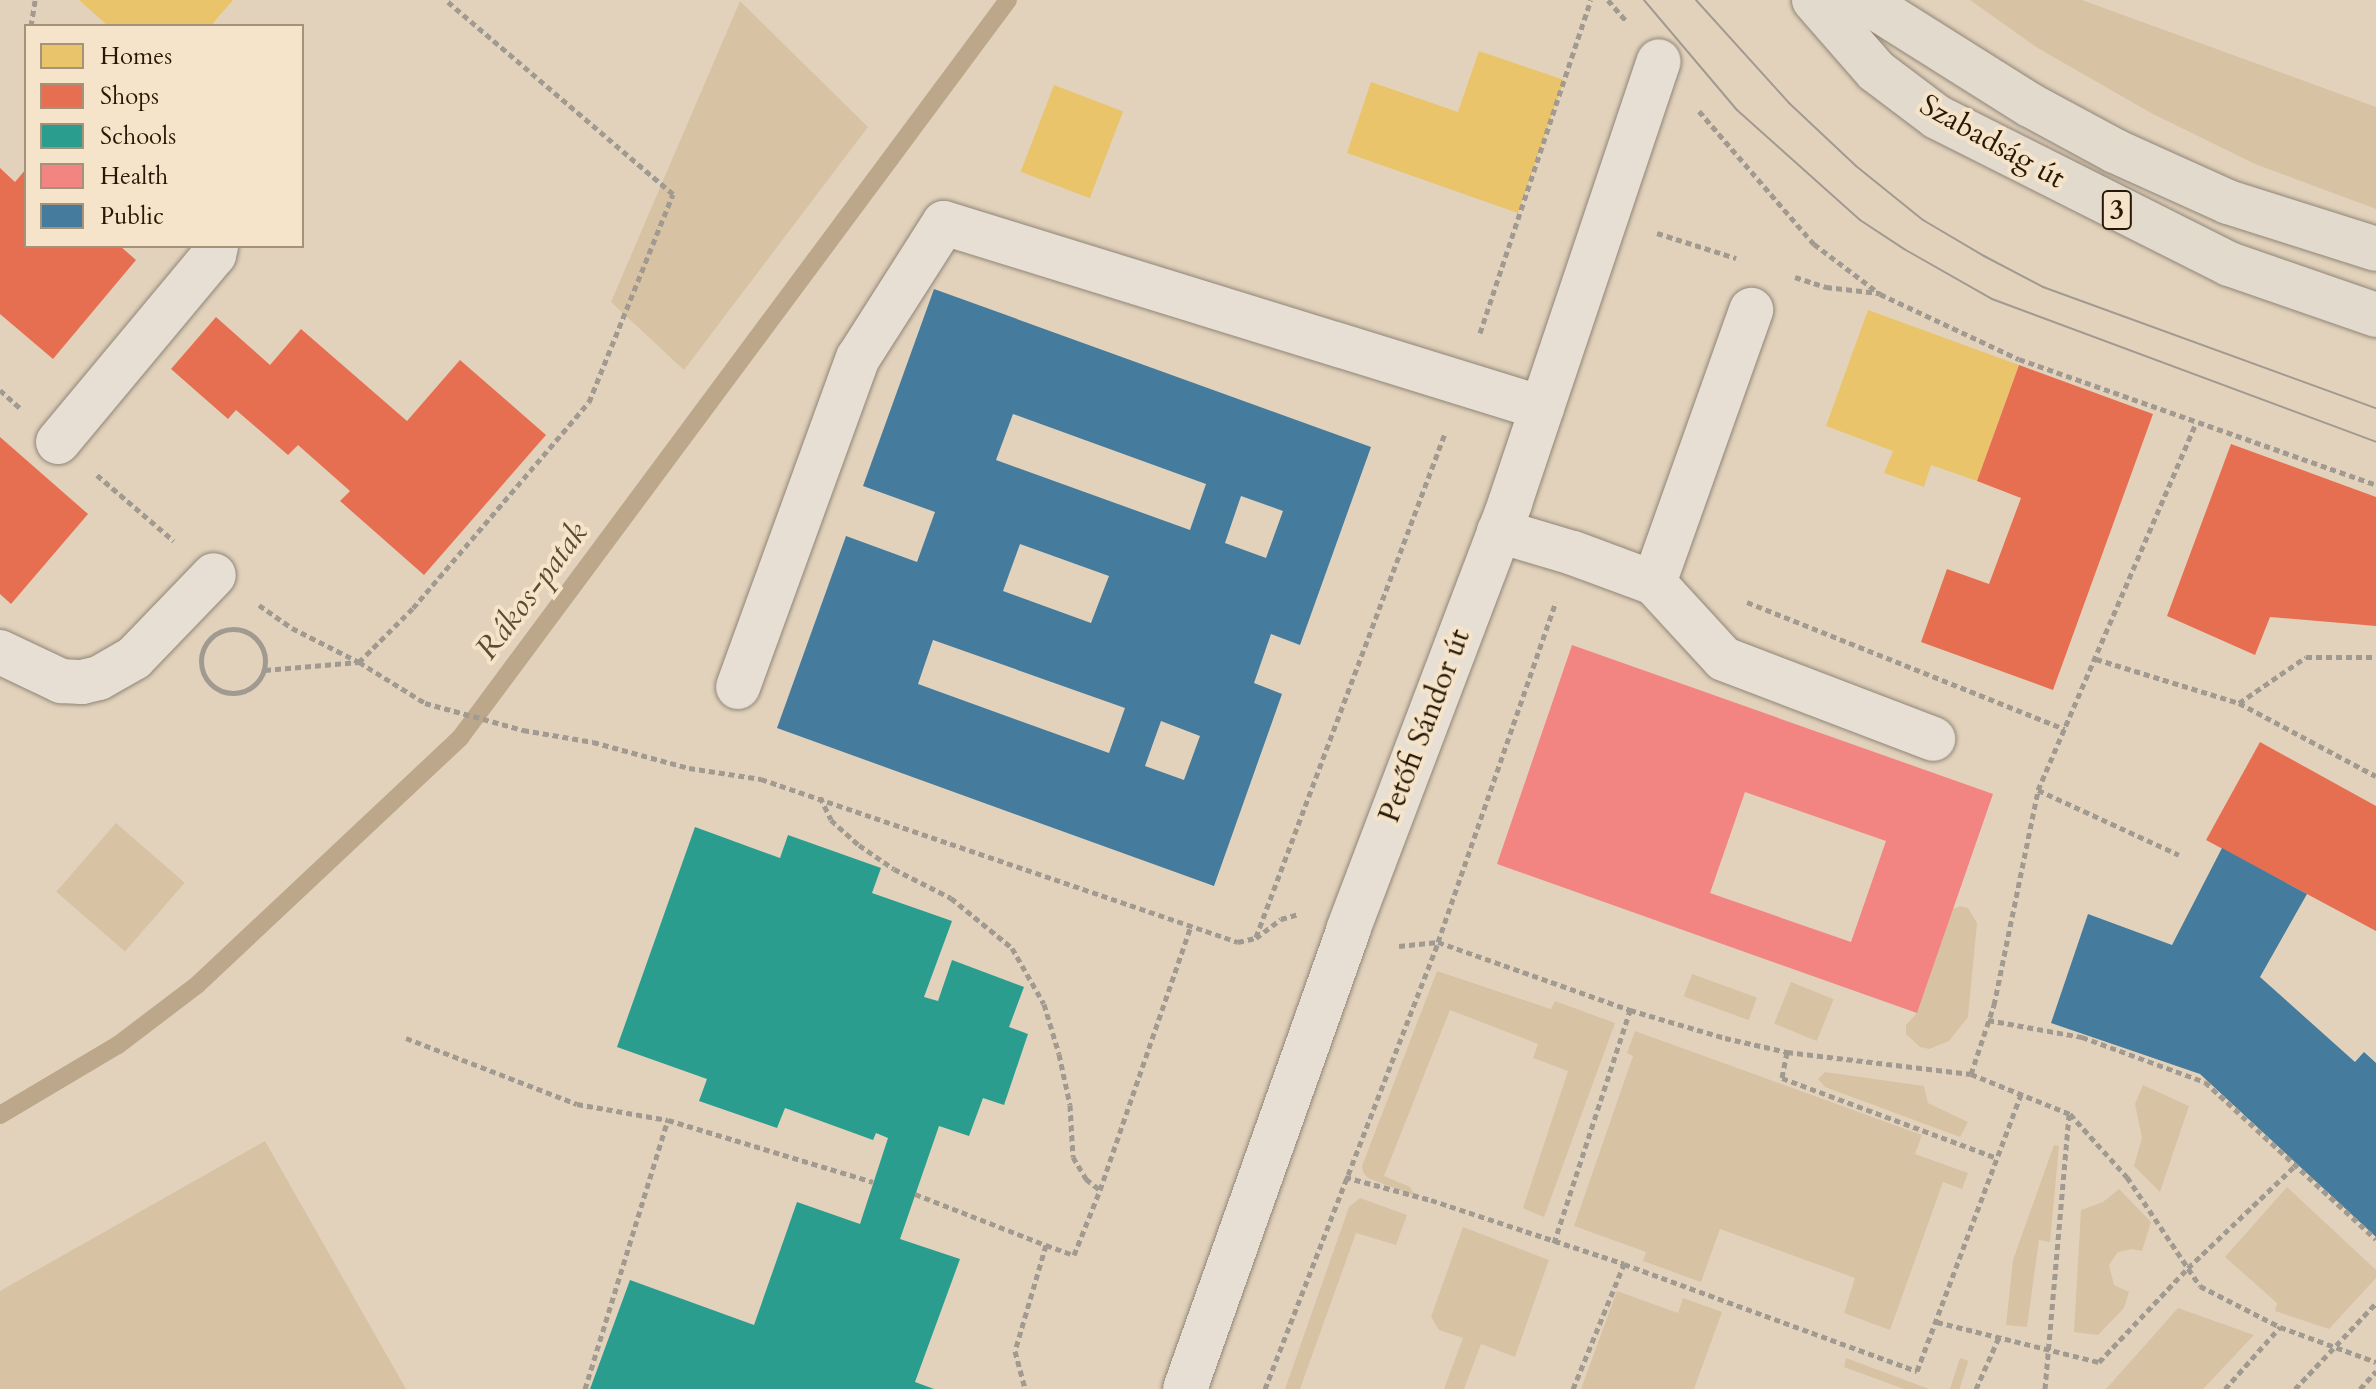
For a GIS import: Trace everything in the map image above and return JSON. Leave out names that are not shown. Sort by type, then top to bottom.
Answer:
[{"type":"main road","name":"Szabadság út","points":[[1814,0],[1876,71],[1937,117],[2229,264],[2376,315]]},
{"type":"main road","name":"Szabadság út","points":[[1863,0],[1904,14],[2030,105],[2115,151],[2228,202],[2376,249]]},
{"type":"street","name":"Petőfi Sándor út","points":[[1185,1389],[1348,930],[1499,531],[1659,61]]},
{"type":"street","points":[[738,687],[858,358],[944,223],[1542,408]]},
{"type":"street","points":[[58,442],[214,255],[216,248]]},
{"type":"street","points":[[1658,575],[1751,310]]},
{"type":"street","points":[[1499,531],[1658,575],[1724,659],[1933,739]]},
{"type":"street","points":[[1,655],[61,681],[82,682],[99,678],[134,658],[214,575]]},
{"type":"path","points":[[31,24],[35,0]]},
{"type":"path","points":[[265,670],[359,662],[413,608],[589,402],[673,194],[446,0]]},
{"type":"path","points":[[1256,938],[1463,385],[1591,0]]},
{"type":"path","points":[[1608,0],[1814,244],[1880,294],[2019,359],[2376,485]]},
{"type":"path","points":[[1971,1074],[1988,1020],[2038,790],[2196,424]]},
{"type":"path","points":[[1265,1389],[1438,942],[1573,553]]},
{"type":"path","points":[[1658,575],[2065,729]]},
{"type":"path","points":[[225,628],[242,629],[257,638],[265,653],[265,670],[256,684],[241,692],[224,692],[209,683],[201,668],[201,651],[210,636],[217,632],[225,628]]},
{"type":"path","points":[[2239,703],[2306,657],[2376,657]]},
{"type":"path","points":[[2096,659],[2239,703],[2376,776]]},
{"type":"path","points":[[425,703],[523,730],[593,742],[689,768],[761,779],[1238,942],[1256,938],[1281,919],[1299,914],[1399,946],[1438,942],[1630,1010],[1725,1038],[1787,1052],[1971,1074],[2070,1114],[2127,1177],[2200,1286],[2280,1327],[2376,1362]]},
{"type":"path","points":[[2038,790],[2179,855]]},
{"type":"path","points":[[820,797],[831,820],[859,845],[894,869],[951,898],[1012,948],[1044,1004],[1059,1054],[1070,1105],[1073,1157],[1086,1179],[1100,1190]]},
{"type":"path","points":[[915,1194],[1074,1255],[1100,1190],[1191,926]]},
{"type":"path","points":[[1554,1243],[1630,1010]]},
{"type":"path","points":[[1988,1020],[2082,1037],[2205,1082],[2376,1239]]},
{"type":"path","points":[[406,1038],[577,1104],[668,1120],[873,1182]]},
{"type":"path","points":[[1787,1052],[1782,1078],[1997,1158]]},
{"type":"path","points":[[1345,1177],[1431,1200],[1624,1264],[1917,1371],[2021,1094]]},
{"type":"path","points":[[2045,1389],[2070,1114]]},
{"type":"path","points":[[585,1389],[668,1120]]},
{"type":"path","points":[[1937,1322],[2099,1362],[2188,1268],[2297,1164]]},
{"type":"path","points":[[1025,1389],[1015,1351],[1046,1245]]},
{"type":"path","points":[[1573,1389],[1624,1264]]},
{"type":"path","points":[[2295,1389],[2376,1303]]},
{"type":"path","points":[[2225,1389],[2280,1327]]},
{"type":"path","points":[[1976,1389],[1999,1337]]},
{"type":"path","points":[[2360,1389],[2376,1371]]},
{"type":"shaded area","points":[[1970,0],[2082,0],[2376,107],[2376,209],[2255,164],[2151,113],[2036,47]]},
{"type":"shaded area","points":[[740,1],[868,127],[684,370],[611,302]]},
{"type":"shaded area","points":[[116,823],[185,883],[125,951],[56,892]]},
{"type":"shaded area","points":[[1960,906],[1968,908],[1977,923],[1968,1017],[1949,1041],[1929,1049],[1920,1047],[1906,1034],[1906,1025],[1917,1013],[1953,909]]},
{"type":"shaded area","points":[[1437,971],[1551,1009],[1555,1001],[1615,1023],[1544,1217],[1523,1208],[1568,1071],[1533,1058],[1538,1044],[1450,1010],[1384,1176],[1410,1187],[1415,1196],[1368,1178],[1363,1172],[1362,1166]]},
{"type":"shaded area","points":[[1692,974],[1757,998],[1749,1020],[1684,997]]},
{"type":"shaded area","points":[[1791,982],[1834,999],[1817,1041],[1774,1024]]},
{"type":"shaded area","points":[[1635,1031],[1922,1135],[1915,1154],[1968,1173],[1962,1189],[1943,1182],[1890,1330],[1844,1313],[1855,1278],[1720,1229],[1701,1282],[1643,1261],[1646,1252],[1574,1226],[1633,1056],[1627,1053]]},
{"type":"shaded area","points":[[1825,1072],[1924,1086],[1928,1103],[1968,1122],[1960,1137],[1825,1087],[1818,1079]]},
{"type":"shaded area","points":[[2143,1085],[2189,1106],[2160,1192],[2134,1166],[2142,1138],[2135,1104]]},
{"type":"shaded area","points":[[265,1141],[406,1389],[0,1389],[0,1291]]},
{"type":"shaded area","points":[[2054,1145],[2059,1146],[2050,1242],[2039,1240],[2027,1327],[2006,1325],[2013,1260]]},
{"type":"shaded area","points":[[2287,1187],[2376,1270],[2376,1278],[2329,1329],[2275,1311],[2277,1303],[2225,1257]]},
{"type":"shaded area","points":[[2119,1189],[2151,1222],[2142,1251],[2132,1249],[2118,1252],[2109,1265],[2114,1285],[2129,1292],[2124,1308],[2098,1335],[2074,1332],[2081,1210],[2103,1202]]},
{"type":"shaded area","points":[[1360,1198],[1407,1215],[1396,1245],[1356,1233],[1300,1389],[1285,1389],[1349,1207]]},
{"type":"shaded area","points":[[1463,1227],[1549,1260],[1515,1357],[1481,1344],[1464,1389],[1444,1389],[1463,1338],[1439,1330],[1431,1317]]},
{"type":"shaded area","points":[[1617,1291],[1678,1313],[1683,1298],[1722,1312],[1694,1389],[1581,1389]]},
{"type":"shaded area","points":[[2178,1308],[2254,1335],[2203,1389],[2106,1389]]},
{"type":"shaded area","points":[[1846,1358],[1929,1389],[1904,1389],[1844,1367]]},
{"type":"shaded area","points":[[1960,1358],[1969,1361],[1959,1389],[1950,1389]]},
{"type":"building: Homes","points":[[79,0],[233,0],[214,24],[106,24]]},
{"type":"building: Homes","points":[[1479,51],[1564,80],[1518,213],[1347,153],[1371,82],[1458,112]]},
{"type":"building: Homes","points":[[1054,85],[1123,112],[1090,198],[1021,172]]},
{"type":"building: Homes","points":[[1868,310],[2019,365],[1977,481],[1931,465],[1924,487],[1884,473],[1893,451],[1826,426]]},
{"type":"building: Shops","points":[[0,168],[15,182],[24,171],[24,248],[122,248],[136,260],[53,359],[0,314]]},
{"type":"building: Shops","points":[[216,317],[270,365],[301,329],[407,421],[460,360],[546,435],[424,575],[340,501],[350,491],[298,445],[288,455],[236,410],[228,419],[171,369]]},
{"type":"building: Shops","points":[[2019,365],[2153,414],[2053,690],[1921,642],[1947,569],[1989,584],[2021,498],[1977,481]]},
{"type":"building: Shops","points":[[0,437],[88,514],[11,604],[0,594]]},
{"type":"building: Shops","points":[[2231,444],[2376,497],[2376,626],[2270,617],[2255,655],[2167,616]]},
{"type":"building: Shops","points":[[2260,742],[2376,806],[2376,931],[2206,840]]},
{"type":"building: Schools","points":[[695,827],[780,858],[788,835],[881,868],[872,893],[952,921],[924,997],[938,1001],[952,960],[1024,987],[1009,1027],[1028,1034],[1004,1105],[983,1098],[969,1136],[939,1126],[900,1239],[960,1259],[915,1382],[934,1389],[590,1389],[630,1280],[754,1325],[797,1202],[860,1224],[888,1138],[876,1133],[873,1140],[785,1108],[777,1128],[699,1101],[707,1079],[617,1047]]},
{"type":"building: Health","points":[[1572,645],[1993,794],[1917,1013],[1497,864]],"holes":[[[1745,792],[1886,841],[1851,942],[1710,893]]]},
{"type":"building: Public","points":[[934,289],[1371,447],[1300,645],[1271,634],[1254,683],[1282,694],[1214,886],[777,728],[846,536],[917,562],[935,512],[863,486]],"holes":[[[1013,414],[1206,484],[1190,530],[996,460]],[[1241,496],[1283,511],[1266,558],[1225,543]],[[1020,544],[1109,576],[1091,623],[1003,591]],[[933,640],[1125,708],[1109,753],[918,684]],[[1161,721],[1200,736],[1184,780],[1145,766]]]},
{"type":"building: Public","points":[[2222,848],[2307,894],[2260,977],[2355,1062],[2364,1052],[2376,1063],[2376,1237],[2200,1074],[2051,1023],[2088,914],[2172,945]]},
{"type":"waterway","name":"Rákos-patak","points":[[0,1115],[118,1045],[197,985],[460,738],[1008,0]]},
{"type":"tram line","points":[[1644,0],[1737,110],[1860,220],[1904,249],[1992,299],[2376,442]]},
{"type":"tram line","points":[[1696,0],[1789,103],[1856,166],[1923,220],[2043,287],[2376,408]]}]
